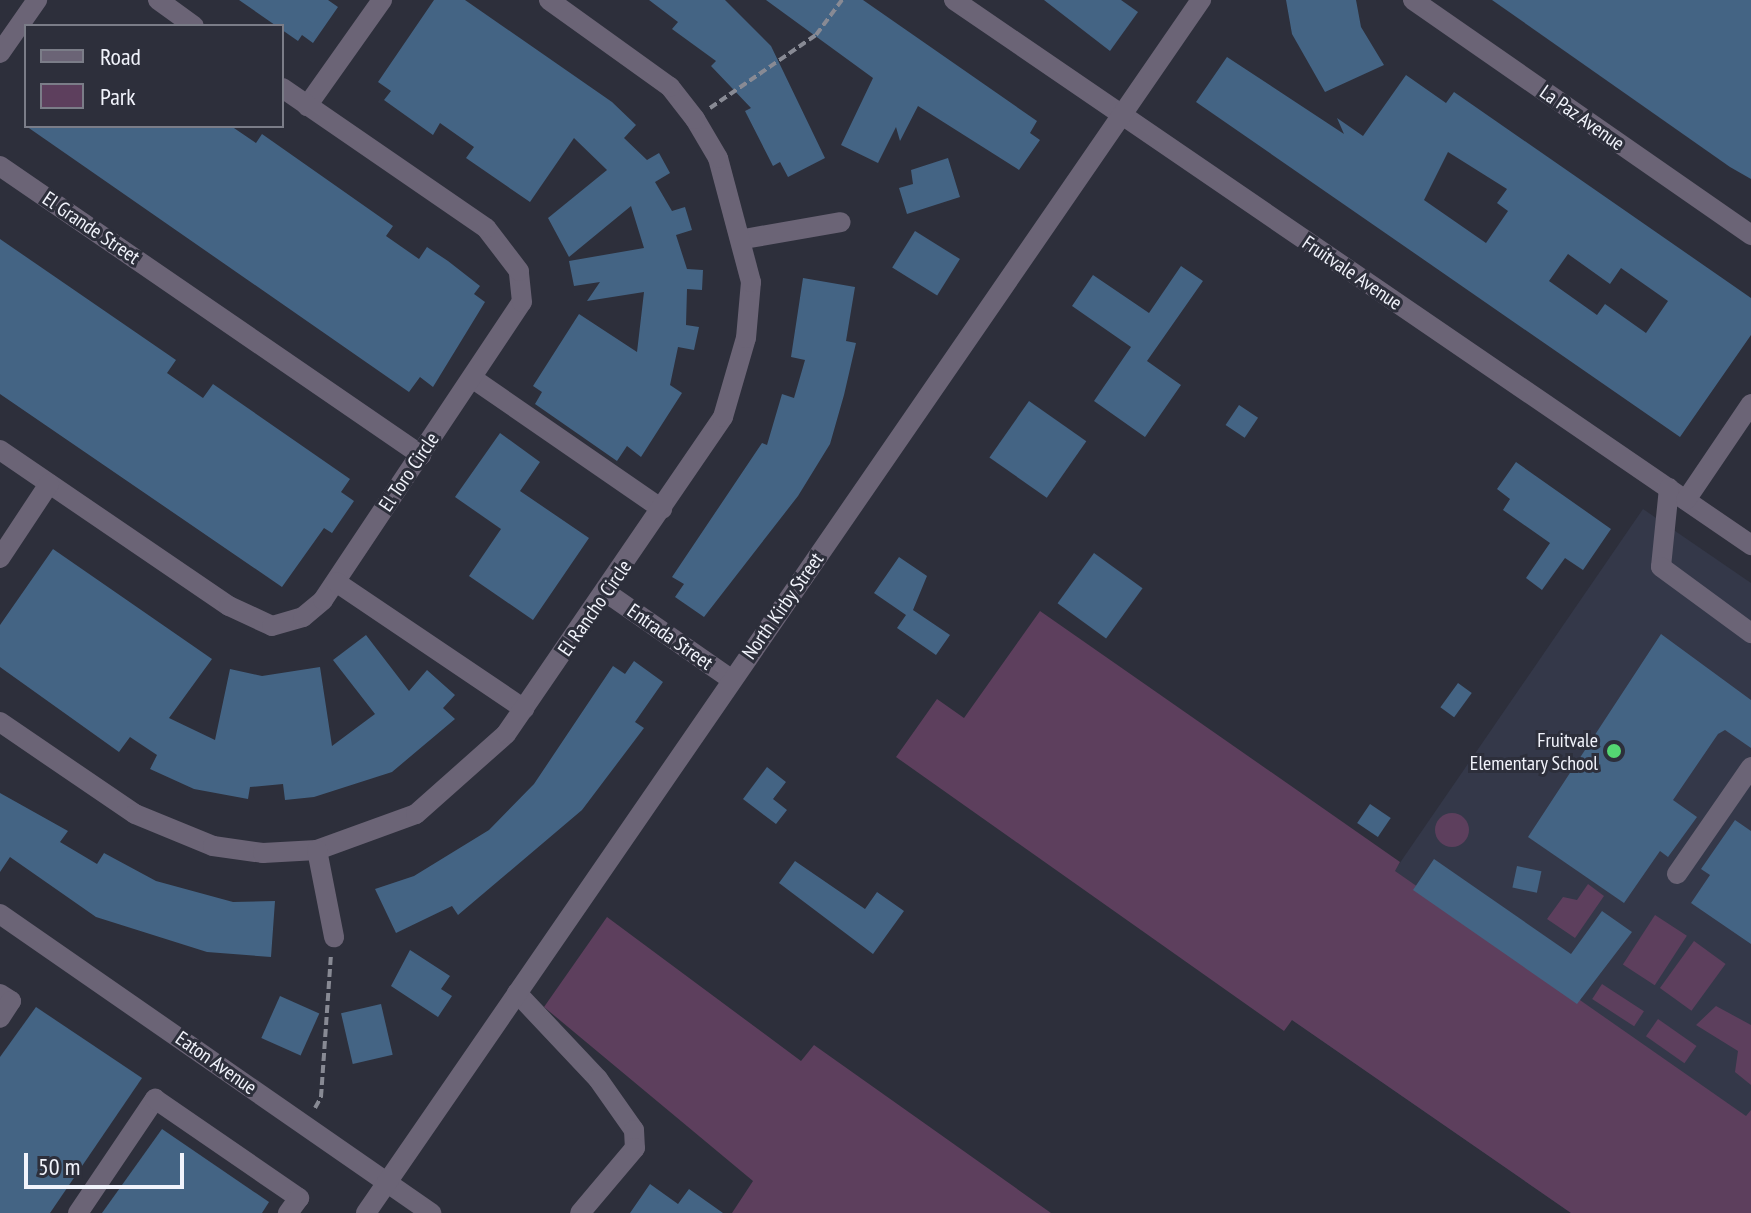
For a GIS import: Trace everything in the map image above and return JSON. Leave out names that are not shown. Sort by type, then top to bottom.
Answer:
[{"type":"street","points":[[0,53],[37,0]]},
{"type":"street","points":[[158,0],[191,24]]},
{"type":"street","points":[[307,106],[382,0]]},
{"type":"street","name":"El Rancho Circle","points":[[0,722],[135,814],[213,846],[317,850],[416,814],[468,772],[524,709],[607,593],[727,403],[746,338],[751,282],[744,239],[718,158],[695,119],[670,87],[549,0]]},
{"type":"street","name":"Fruitvale Avenue","points":[[954,0],[1751,545]]},
{"type":"street","name":"North Kirby Street","points":[[366,1213],[1201,0]]},
{"type":"street","name":"La Paz Avenue","points":[[1413,0],[1751,235]]},
{"type":"street","name":"El Toro Circle","points":[[0,450],[229,606],[272,626],[303,617],[336,582],[522,302],[519,271],[503,243],[284,89]]},
{"type":"street","name":"El Grande Street","points":[[0,166],[421,455]]},
{"type":"street","points":[[744,239],[841,222]]},
{"type":"street","points":[[472,378],[662,509]]},
{"type":"street","points":[[1751,404],[1677,494],[1661,567],[1751,633]]},
{"type":"street","points":[[0,558],[49,484]]},
{"type":"street","points":[[336,582],[524,709]]},
{"type":"street","name":"Entrada Street","points":[[607,593],[732,680]]},
{"type":"street","points":[[1677,874],[1751,767]]},
{"type":"street","points":[[317,850],[334,937]]},
{"type":"street","name":"Eaton Avenue","points":[[0,914],[431,1213]]},
{"type":"street","points":[[517,993],[598,1079],[634,1130],[635,1148],[580,1213]]},
{"type":"street","points":[[0,994],[11,1001],[0,1018]]},
{"type":"street","points":[[78,1213],[155,1099],[299,1198],[288,1213]]},
{"type":"path","points":[[695,119],[816,35],[842,0]]},
{"type":"path","points":[[305,1124],[321,1097],[334,937]]},
{"type":"shaded area","name":"Fruitvale Elementary School","points":[[1643,509],[1751,583],[1751,1213],[1571,1213],[1292,1020]]},
{"type":"green space","points":[[1040,611],[1400,862],[1395,871],[1746,1116],[1751,1110],[1751,1213],[1571,1213],[1292,1020],[1284,1031],[896,757],[937,699],[964,718]]},
{"type":"green space","points":[[1452,813],[1464,818],[1469,830],[1464,842],[1452,847],[1440,842],[1435,830],[1440,818]]},
{"type":"green space","points":[[1588,884],[1604,896],[1575,938],[1547,919],[1563,897],[1577,900]]},
{"type":"green space","points":[[1655,915],[1687,936],[1655,985],[1623,964]]},
{"type":"green space","points":[[607,917],[801,1061],[814,1045],[1051,1213],[732,1213],[753,1181],[544,1007]]},
{"type":"green space","points":[[1694,941],[1726,964],[1691,1011],[1660,988]]},
{"type":"green space","points":[[1602,984],[1644,1011],[1634,1026],[1592,999]]},
{"type":"green space","points":[[1716,1006],[1751,1025],[1751,1085],[1735,1072],[1738,1051],[1696,1025]]},
{"type":"green space","points":[[1658,1019],[1697,1046],[1684,1063],[1646,1036]]},
{"type":"building","points":[[239,0],[328,0],[338,7],[313,43],[302,35],[298,41],[284,31],[284,24],[274,24]]},
{"type":"building","points":[[434,0],[465,0],[612,102],[636,125],[624,138],[647,160],[659,153],[670,173],[655,182],[672,211],[685,207],[692,230],[676,235],[687,269],[703,270],[702,290],[687,289],[686,325],[699,327],[694,350],[678,347],[670,385],[682,393],[641,457],[627,446],[617,461],[535,404],[542,392],[533,386],[579,314],[637,352],[644,292],[587,301],[600,282],[574,286],[569,261],[644,248],[631,206],[569,257],[548,218],[607,170],[574,138],[530,202],[466,158],[474,147],[440,123],[433,135],[384,100],[391,91],[378,82]]},
{"type":"building","points":[[649,0],[725,0],[771,46],[825,158],[788,177],[780,162],[773,166],[745,111],[751,108],[711,66],[716,61],[672,29],[678,22]]},
{"type":"building","points":[[766,0],[863,0],[1037,121],[1030,133],[1040,140],[1019,170],[918,106],[900,141],[896,127],[878,163],[841,145],[873,78]]},
{"type":"building","points":[[1044,0],[1121,0],[1138,12],[1110,51]]},
{"type":"building","points":[[1286,0],[1356,0],[1361,27],[1384,65],[1325,92],[1292,34]]},
{"type":"building","points":[[1492,0],[1751,0],[1751,179],[1730,167]]},
{"type":"building","points":[[1227,57],[1344,134],[1337,118],[1363,136],[1406,75],[1446,103],[1454,92],[1751,298],[1751,335],[1680,437],[1196,102]],"holes":[[[1448,152],[1507,189],[1497,203],[1508,211],[1486,243],[1424,200]],[[1568,254],[1610,284],[1621,268],[1668,301],[1646,333],[1605,304],[1597,315],[1549,281]]]},
{"type":"building","points":[[29,128],[234,128],[256,143],[262,134],[393,226],[386,236],[419,259],[427,247],[448,261],[480,286],[474,294],[485,302],[433,387],[420,377],[409,392]]},
{"type":"building","points":[[948,158],[960,197],[907,214],[899,188],[913,184],[911,170]]},
{"type":"building","points":[[915,231],[960,259],[937,296],[892,267]]},
{"type":"building","points":[[0,239],[176,360],[167,373],[203,398],[213,384],[350,479],[341,492],[354,501],[332,533],[324,528],[282,587],[0,394]]},
{"type":"building","points":[[1181,266],[1203,281],[1147,361],[1181,385],[1145,437],[1094,401],[1131,347],[1072,306],[1093,275],[1149,313]]},
{"type":"building","points":[[803,278],[855,287],[846,341],[856,343],[830,444],[798,496],[704,617],[675,597],[684,584],[672,577],[762,443],[767,445],[782,394],[794,398],[805,360],[791,357]]},
{"type":"building","points":[[1029,401],[1086,441],[1047,498],[989,458]]},
{"type":"building","points":[[1239,405],[1258,418],[1245,438],[1226,425]]},
{"type":"building","points":[[500,433],[540,462],[520,491],[589,538],[533,620],[469,576],[501,529],[455,497]]},
{"type":"building","points":[[1516,462],[1611,529],[1583,570],[1565,558],[1542,590],[1526,578],[1550,543],[1503,510],[1510,499],[1497,489]]},
{"type":"building","points":[[53,549],[212,659],[169,718],[215,740],[230,669],[262,676],[320,667],[332,746],[375,714],[333,660],[366,635],[409,691],[427,670],[455,695],[443,708],[455,719],[392,772],[314,797],[285,800],[283,784],[250,787],[248,799],[194,789],[150,769],[157,755],[130,737],[119,752],[0,667],[0,625]]},
{"type":"building","points":[[1094,553],[1143,588],[1106,638],[1058,603]]},
{"type":"building","points":[[899,557],[927,576],[913,610],[950,635],[936,655],[897,628],[906,615],[874,593]]},
{"type":"building","points":[[1661,634],[1751,700],[1751,748],[1725,730],[1718,734],[1673,800],[1697,817],[1668,857],[1660,851],[1624,903],[1528,837]]},
{"type":"building","points":[[634,661],[663,682],[635,722],[644,728],[582,810],[458,915],[452,906],[396,933],[375,889],[414,876],[489,830],[534,784],[613,666],[625,674]]},
{"type":"building","points":[[1458,683],[1472,693],[1454,717],[1440,707]]},
{"type":"building","points":[[767,767],[786,782],[773,799],[787,810],[776,824],[743,799]]},
{"type":"building","points":[[0,793],[68,831],[60,842],[97,864],[104,853],[156,881],[233,902],[275,901],[271,957],[207,952],[96,917],[10,857],[0,872]]},
{"type":"building","points":[[1370,804],[1391,818],[1378,837],[1357,823]]},
{"type":"building","points":[[1735,820],[1751,831],[1751,944],[1691,903],[1710,875],[1701,869]]},
{"type":"building","points":[[1434,859],[1571,954],[1602,911],[1632,932],[1577,1004],[1413,890]]},
{"type":"building","points":[[795,861],[865,909],[877,892],[904,911],[873,954],[779,883]]},
{"type":"building","points":[[1517,866],[1541,871],[1537,893],[1512,888]]},
{"type":"building","points":[[410,950],[450,976],[441,989],[452,996],[438,1017],[391,986]]},
{"type":"building","points":[[280,996],[319,1013],[301,1056],[261,1038]]},
{"type":"building","points":[[381,1004],[393,1055],[353,1064],[341,1013]]},
{"type":"building","points":[[36,1007],[142,1078],[50,1213],[0,1213],[0,1057]]},
{"type":"building","points":[[162,1129],[269,1202],[262,1213],[102,1213]]},
{"type":"building","points":[[650,1184],[678,1204],[689,1189],[723,1213],[630,1213]]},
{"type":"place","name":"Fruitvale Elementary School","points":[[1614,751]]}]
